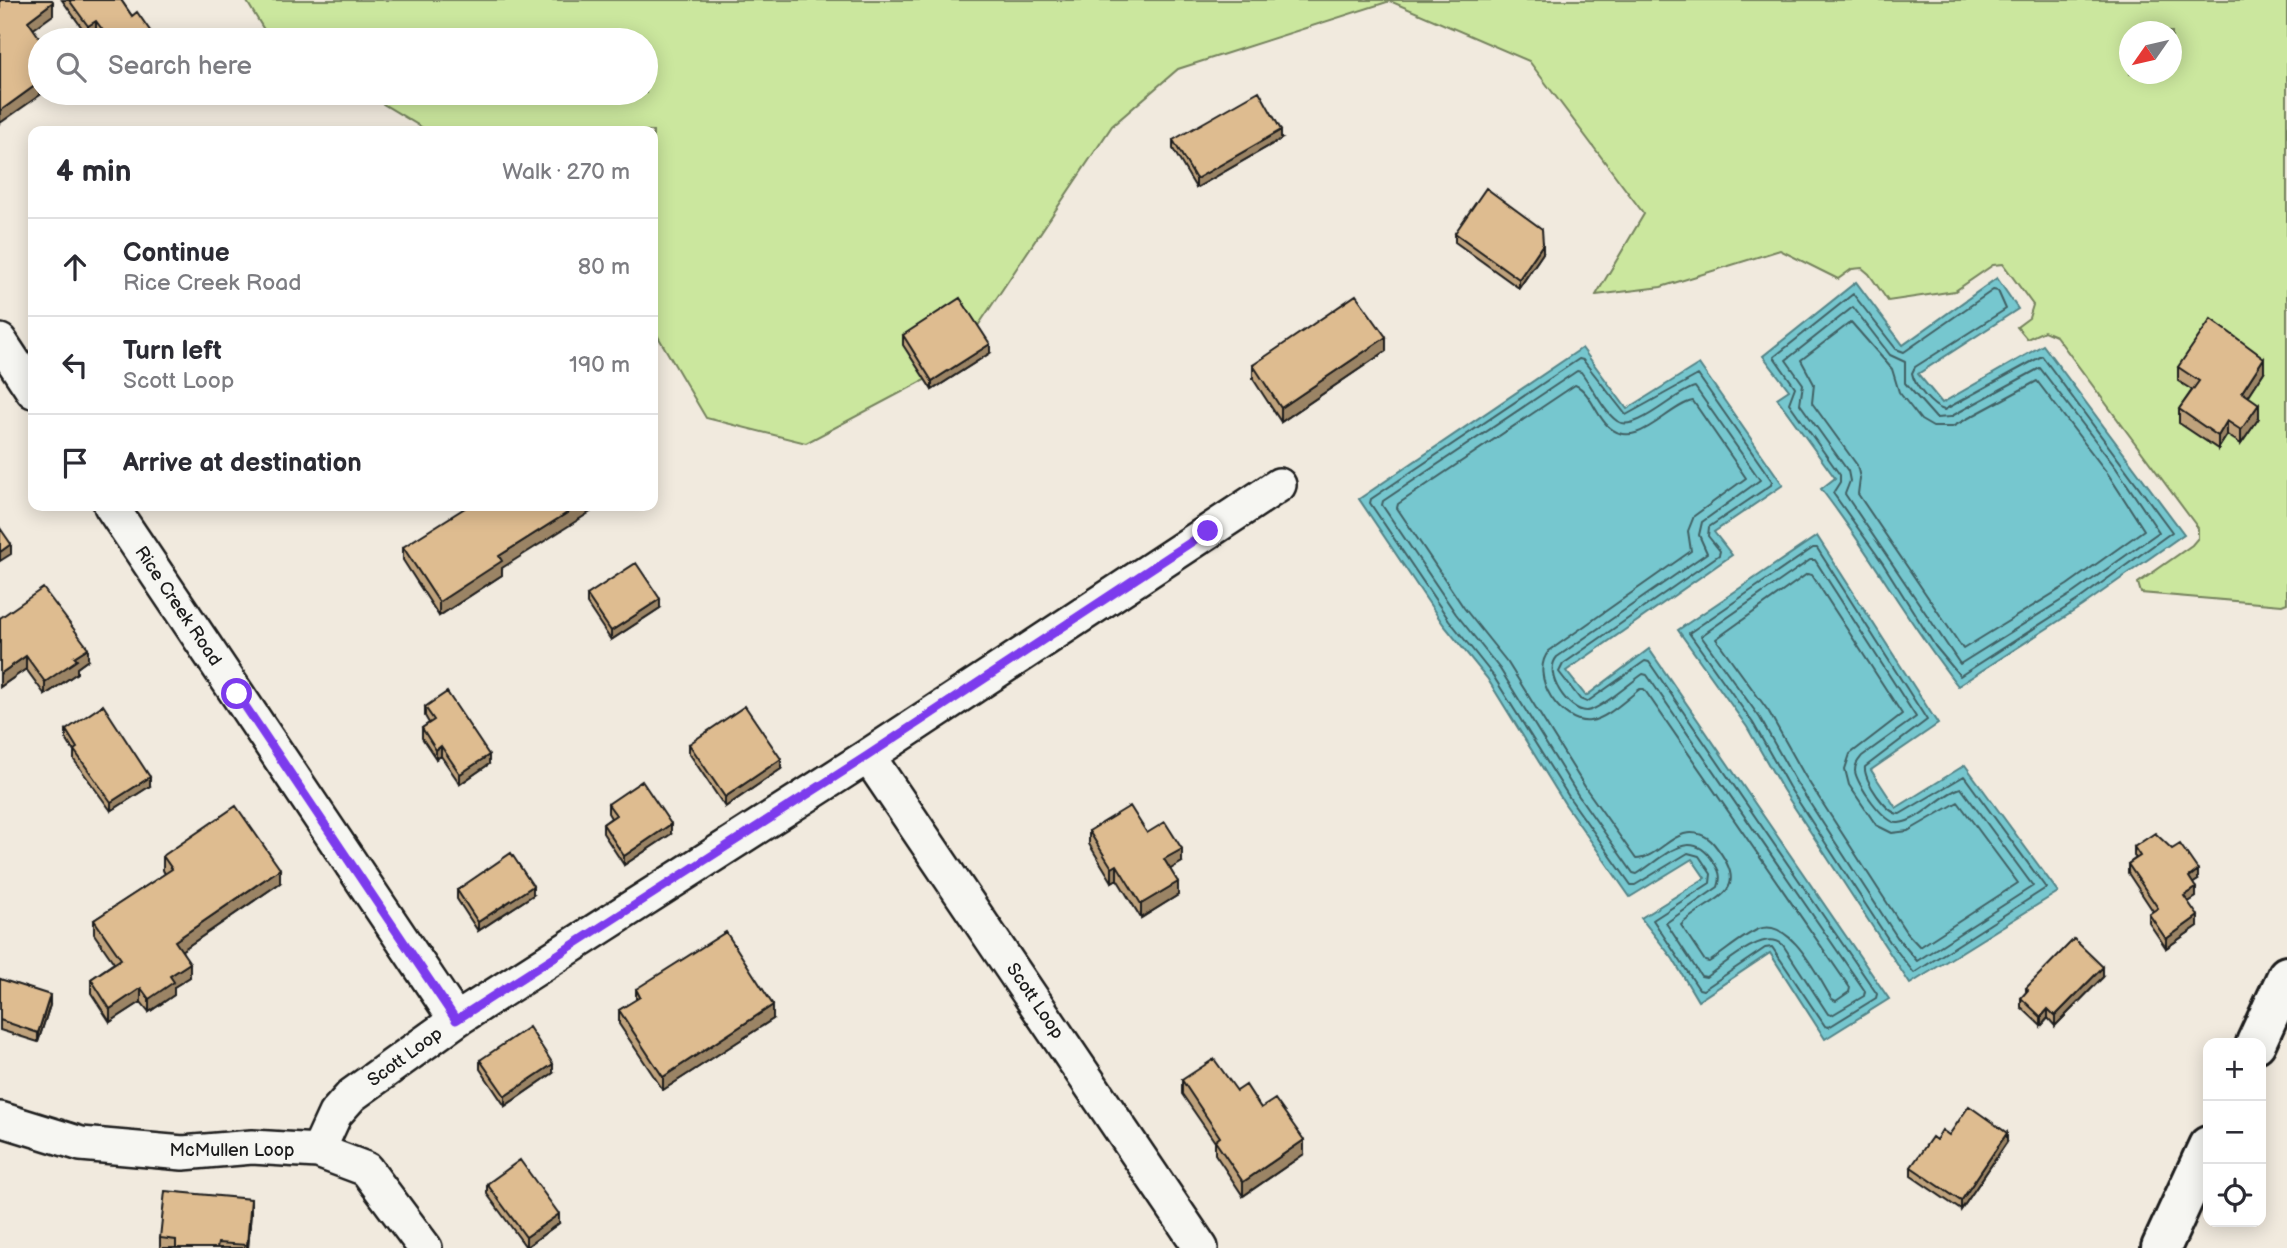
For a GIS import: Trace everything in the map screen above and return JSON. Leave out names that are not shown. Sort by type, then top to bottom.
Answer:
[{"type":"main road","points":[[2258,1038],[2287,976]]},
{"type":"main road","points":[[2161,1248],[2203,1157]]},
{"type":"street","points":[[0,341],[28,383]]},
{"type":"street","name":"Scott Loop","points":[[318,1151],[335,1114],[352,1095],[456,1020],[867,756],[1279,485]]},
{"type":"street","name":"Rice Creek Road","points":[[114,511],[456,1020]]},
{"type":"street","name":"Scott Loop","points":[[867,756],[1201,1248]]},
{"type":"street","name":"McMullen Loop","points":[[0,1119],[81,1144],[183,1153],[252,1147],[318,1151],[366,1169],[425,1248]]},
{"type":"green space","points":[[246,0],[2287,0],[2287,603],[2282,605],[2141,593],[2138,583],[2192,545],[2198,538],[2198,528],[2056,336],[2044,331],[2027,339],[2017,327],[2029,318],[2033,305],[2003,264],[1993,265],[1955,291],[1888,301],[1862,268],[1852,269],[1838,279],[1780,250],[1661,287],[1596,295],[1644,214],[1529,61],[1390,1],[1178,69],[1112,126],[951,366],[806,443],[706,418],[658,336],[658,126],[420,126],[385,105],[658,105],[658,28],[263,28]]},
{"type":"water","points":[[1997,278],[2018,309],[1918,374],[1942,403],[2043,345],[2184,534],[2082,606],[1958,686],[1922,638],[1821,489],[1835,478],[1777,398],[1789,390],[1763,356],[1856,282],[1903,345]]},
{"type":"water","points":[[1582,348],[1627,409],[1699,364],[1783,485],[1714,532],[1732,555],[1566,671],[1586,696],[1649,649],[1889,999],[1825,1039],[1770,953],[1698,1001],[1673,959],[1641,918],[1705,878],[1692,859],[1630,897],[1565,804],[1487,678],[1443,624],[1359,499]]},
{"type":"water","points":[[1817,536],[1938,724],[1871,770],[1896,808],[1965,765],[2058,892],[1910,984],[1783,790],[1747,727],[1678,630]]},
{"type":"building","points":[[0,0],[52,0],[53,2],[28,21],[33,28],[28,28],[28,91],[0,111]]},
{"type":"building","points":[[69,0],[121,0],[132,16],[137,12],[148,28],[101,28],[96,21],[88,26]]},
{"type":"building","points":[[1259,91],[1281,130],[1196,179],[1173,140]]},
{"type":"building","points":[[1486,188],[1542,229],[1543,244],[1519,279],[1455,233]]},
{"type":"building","points":[[1356,295],[1386,337],[1281,408],[1253,365]]},
{"type":"building","points":[[960,298],[990,344],[932,381],[903,335]]},
{"type":"building","points":[[2211,319],[2264,358],[2242,392],[2259,404],[2241,430],[2227,421],[2218,436],[2179,409],[2199,381],[2178,367]]},
{"type":"building","points":[[460,511],[570,511],[499,556],[502,561],[439,602],[403,547]]},
{"type":"building","points":[[0,528],[11,544],[0,552]]},
{"type":"building","points":[[636,563],[660,599],[611,631],[587,595]]},
{"type":"building","points":[[43,588],[88,648],[74,657],[77,660],[45,682],[26,656],[0,674],[0,618]]},
{"type":"building","points":[[447,692],[489,755],[460,774],[441,746],[436,750],[422,728],[434,720],[425,707]]},
{"type":"building","points":[[103,705],[150,777],[111,802],[74,750],[77,748],[66,730]]},
{"type":"building","points":[[745,706],[781,759],[725,797],[689,744]]},
{"type":"building","points":[[642,781],[671,824],[624,856],[603,824],[616,815],[608,804]]},
{"type":"building","points":[[236,806],[280,869],[175,941],[190,963],[170,976],[174,982],[149,999],[141,988],[110,1009],[91,979],[121,959],[94,920],[172,869],[163,856]]},
{"type":"building","points":[[1130,806],[1147,833],[1165,822],[1182,849],[1164,859],[1178,882],[1141,904],[1117,865],[1112,868],[1089,831]]},
{"type":"building","points":[[2155,833],[2172,849],[2180,844],[2198,870],[2189,877],[2196,888],[2184,896],[2198,916],[2166,939],[2149,914],[2158,908],[2128,864],[2140,856],[2134,847]]},
{"type":"building","points":[[511,853],[533,886],[478,922],[457,890]]},
{"type":"building","points":[[726,932],[773,1005],[663,1077],[619,1010],[640,997],[636,989]]},
{"type":"building","points":[[2074,939],[2103,967],[2055,1016],[2048,1009],[2041,1017],[2021,998],[2028,990],[2026,988]]},
{"type":"building","points":[[0,979],[50,995],[38,1033],[0,1020]]},
{"type":"building","points":[[529,1027],[553,1064],[505,1096],[480,1060]]},
{"type":"building","points":[[1214,1059],[1237,1091],[1246,1085],[1261,1108],[1275,1099],[1304,1140],[1243,1182],[1215,1141],[1220,1137],[1182,1080]]},
{"type":"building","points":[[1969,1106],[2007,1133],[1961,1201],[1911,1167],[1932,1137],[1936,1140],[1942,1130],[1949,1135]]},
{"type":"building","points":[[520,1160],[559,1214],[526,1237],[487,1184]]},
{"type":"building","points":[[165,1191],[251,1199],[247,1245],[218,1243],[217,1248],[176,1248],[176,1240],[160,1238]]},
{"type":"route","points":[[237,694],[456,1020],[867,756],[1208,531]]}]
